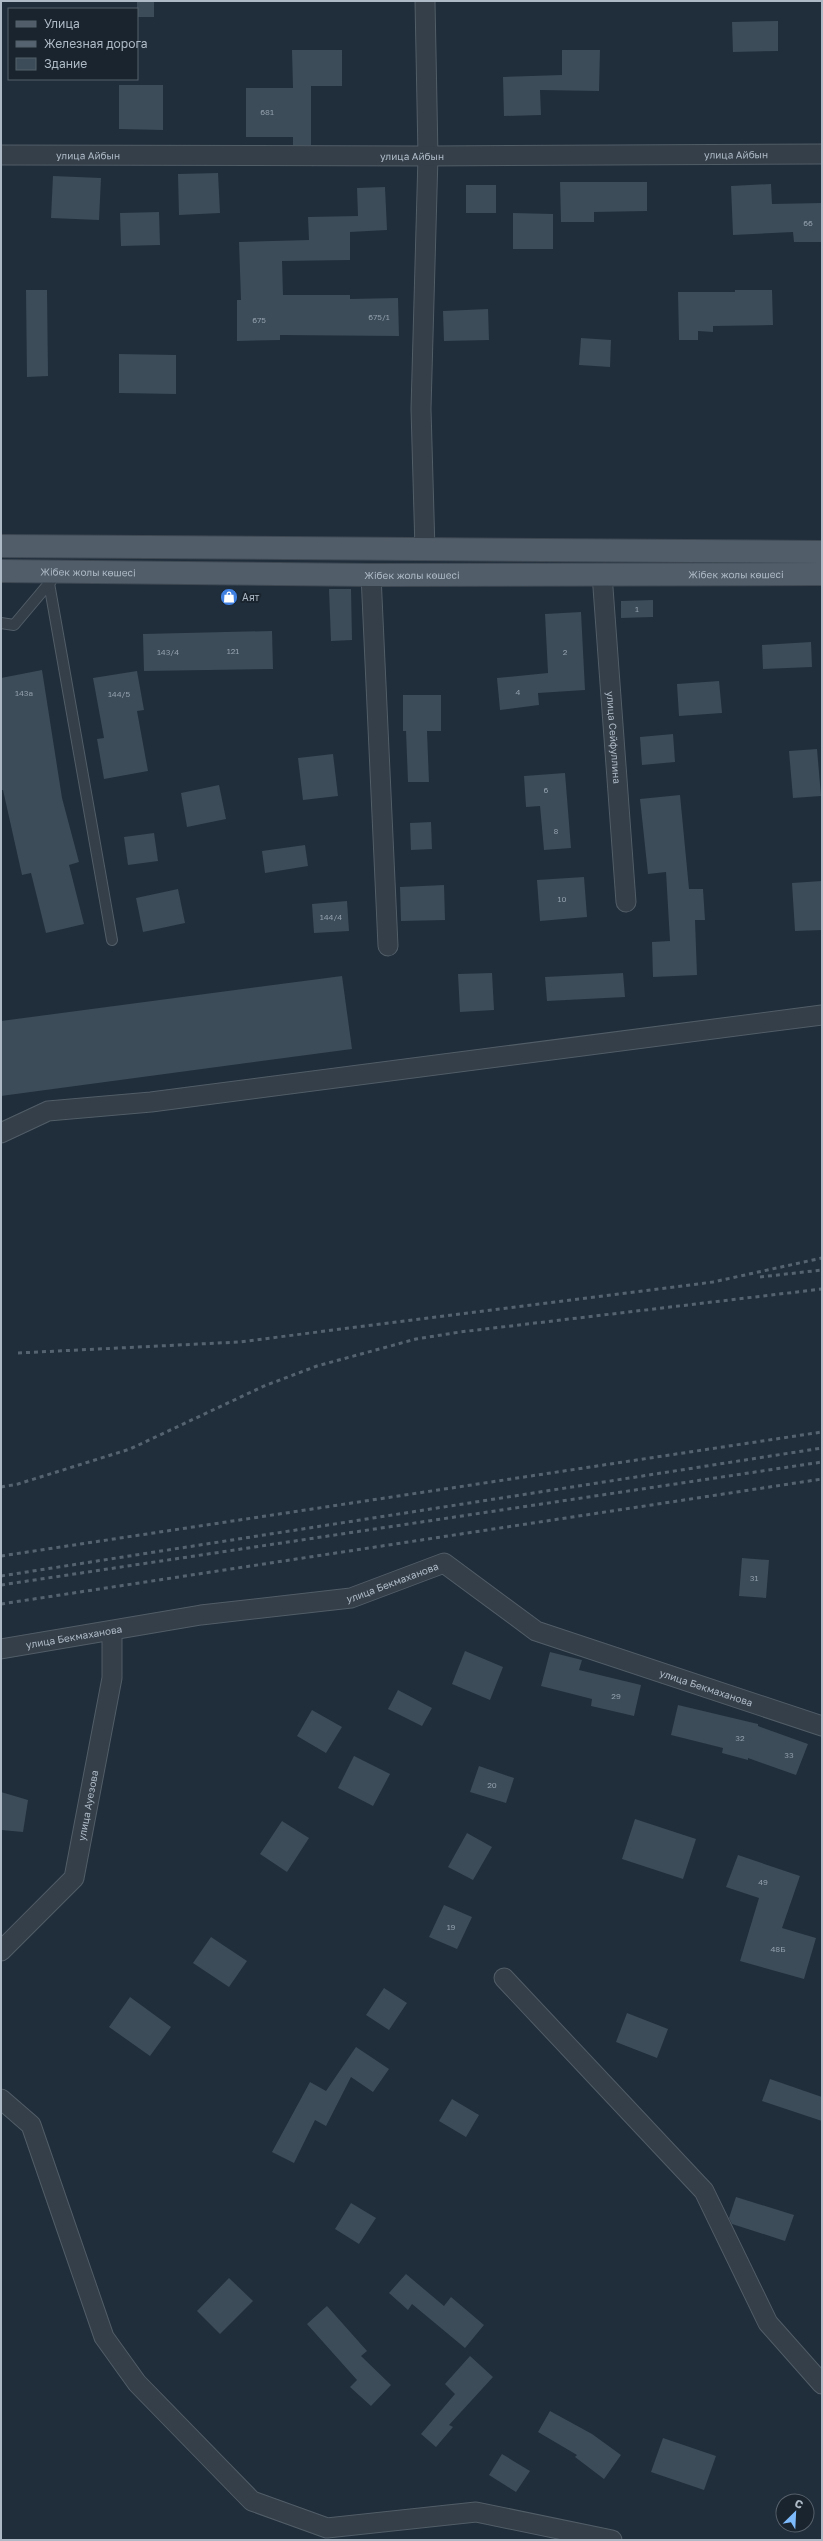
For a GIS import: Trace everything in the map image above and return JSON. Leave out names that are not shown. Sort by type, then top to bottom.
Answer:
[{"type":"main road","points":[[1,546],[822,552]]},
{"type":"main road","name":"Жібек жолы көшесі","points":[[1,571],[55,577],[822,574]]},
{"type":"street","points":[[425,1],[428,156],[421,409],[425,550]]},
{"type":"street","name":"улица Айбын","points":[[1,155],[428,156],[822,154]]},
{"type":"street","name":"улица Сейфуллина","points":[[602,574],[626,902]]},
{"type":"street","points":[[371,575],[388,946]]},
{"type":"street","points":[[1,1133],[48,1111],[151,1102],[822,1015]]},
{"type":"street","name":"улица Бекмаханова","points":[[1,1649],[201,1615],[351,1598],[444,1563],[536,1631],[822,1726]]},
{"type":"street","name":"улица Ауезова","points":[[1,1951],[74,1878],[112,1678],[112,1631]]},
{"type":"street","points":[[504,1978],[704,2191],[768,2323],[822,2384]]},
{"type":"street","points":[[1,2099],[31,2125],[104,2337],[136,2383],[252,2501],[327,2528],[476,2512],[612,2540]]},
{"type":"lane","points":[[1,623],[14,625],[55,577]]},
{"type":"lane","points":[[55,577],[112,940]]},
{"type":"building","points":[[137,1],[154,1],[154,17],[138,17]]},
{"type":"building","points":[[778,21],[778,51],[733,52],[732,22]]},
{"type":"building","points":[[292,50],[342,50],[342,86],[311,86],[311,145],[293,145],[293,137],[246,137],[246,88],[293,88]]},
{"type":"building","points":[[562,50],[600,50],[599,91],[540,90],[541,115],[504,116],[503,77],[562,75]]},
{"type":"building","points":[[119,85],[163,85],[163,130],[119,129]]},
{"type":"building","points":[[218,173],[220,213],[179,215],[178,174]]},
{"type":"building","points":[[53,176],[101,178],[99,220],[51,218]]},
{"type":"building","points":[[560,182],[647,182],[647,211],[594,212],[594,222],[561,222]]},
{"type":"building","points":[[771,184],[772,204],[822,203],[822,242],[794,242],[793,232],[733,235],[731,186]]},
{"type":"building","points":[[466,185],[496,185],[496,213],[466,213]]},
{"type":"building","points":[[385,187],[387,230],[350,232],[350,260],[282,261],[283,295],[350,295],[350,299],[398,298],[399,336],[280,335],[280,340],[237,341],[237,300],[241,300],[239,242],[309,240],[308,217],[358,216],[357,188]]},
{"type":"building","points":[[159,212],[160,245],[121,246],[120,213]]},
{"type":"building","points":[[513,213],[553,214],[553,249],[513,249]]},
{"type":"building","points":[[26,290],[47,290],[48,376],[27,377]]},
{"type":"building","points":[[735,290],[772,290],[773,325],[713,326],[713,332],[698,331],[698,340],[679,340],[678,292],[735,292]]},
{"type":"building","points":[[488,309],[489,340],[444,341],[443,311]]},
{"type":"building","points":[[581,338],[611,340],[610,367],[579,365]]},
{"type":"building","points":[[119,354],[176,355],[176,394],[119,393]]},
{"type":"building","points":[[329,589],[351,589],[352,640],[331,641]]},
{"type":"building","points":[[653,600],[653,617],[621,618],[621,601]]},
{"type":"building","points":[[581,612],[585,690],[538,693],[539,705],[500,710],[497,678],[548,673],[545,614]]},
{"type":"building","points":[[272,631],[273,669],[144,671],[143,634]]},
{"type":"building","points":[[811,642],[812,667],[763,669],[762,645]]},
{"type":"building","points":[[42,670],[62,798],[79,862],[69,865],[84,924],[46,933],[31,873],[22,875],[3,790],[1,790],[1,678]]},
{"type":"building","points":[[137,671],[144,710],[137,711],[148,771],[104,779],[97,739],[104,738],[93,678]]},
{"type":"building","points":[[719,681],[722,713],[679,716],[677,684]]},
{"type":"building","points":[[403,695],[441,695],[441,731],[427,731],[429,782],[408,782],[406,731],[403,731]]},
{"type":"building","points":[[673,734],[675,762],[642,765],[640,737]]},
{"type":"building","points":[[817,749],[821,796],[793,798],[789,751]]},
{"type":"building","points":[[333,754],[338,796],[303,800],[298,758]]},
{"type":"building","points":[[565,773],[571,848],[544,850],[540,806],[526,807],[524,776]]},
{"type":"building","points":[[219,785],[226,819],[187,827],[181,793]]},
{"type":"building","points":[[680,795],[689,889],[703,889],[705,920],[695,920],[697,975],[653,977],[652,942],[670,941],[666,872],[648,874],[640,799]]},
{"type":"building","points":[[431,822],[432,849],[411,850],[410,823]]},
{"type":"building","points":[[154,833],[158,861],[128,865],[124,837]]},
{"type":"building","points":[[305,845],[308,866],[265,873],[262,851]]},
{"type":"building","points":[[584,877],[587,917],[540,921],[537,880]]},
{"type":"building","points":[[822,881],[822,930],[795,931],[792,883]]},
{"type":"building","points":[[444,885],[445,920],[401,921],[400,887]]},
{"type":"building","points":[[178,889],[185,923],[143,932],[136,898]]},
{"type":"building","points":[[347,901],[349,931],[314,933],[312,904]]},
{"type":"building","points":[[492,973],[494,1010],[460,1012],[458,974]]},
{"type":"building","points":[[623,973],[625,997],[547,1001],[545,977]]},
{"type":"building","points":[[342,976],[352,1049],[1,1096],[1,1021]]},
{"type":"building","points":[[742,1558],[769,1560],[766,1598],[739,1596]]},
{"type":"building","points":[[465,1651],[503,1667],[490,1700],[452,1684]]},
{"type":"building","points":[[550,1652],[582,1660],[579,1670],[641,1685],[634,1716],[591,1706],[592,1699],[541,1686]]},
{"type":"building","points":[[398,1690],[432,1708],[422,1726],[388,1709]]},
{"type":"building","points":[[678,1705],[758,1724],[758,1726],[808,1744],[796,1775],[748,1758],[748,1760],[722,1753],[723,1748],[671,1735]]},
{"type":"building","points":[[312,1710],[342,1727],[326,1753],[297,1736]]},
{"type":"building","points":[[354,1756],[390,1774],[373,1806],[338,1788]]},
{"type":"building","points":[[479,1766],[514,1778],[506,1803],[470,1792]]},
{"type":"building","points":[[1,1792],[28,1800],[23,1832],[1,1830]]},
{"type":"building","points":[[635,1819],[696,1839],[683,1879],[622,1859]]},
{"type":"building","points":[[282,1821],[309,1838],[287,1872],[260,1854]]},
{"type":"building","points":[[467,1833],[492,1847],[473,1880],[448,1867]]},
{"type":"building","points":[[738,1855],[800,1876],[782,1928],[816,1938],[804,1979],[740,1961],[759,1898],[726,1887]]},
{"type":"building","points":[[444,1905],[472,1917],[457,1949],[429,1937]]},
{"type":"building","points":[[211,1937],[247,1961],[229,1987],[193,1963]]},
{"type":"building","points":[[384,1988],[407,2003],[389,2030],[366,2015]]},
{"type":"building","points":[[130,1997],[171,2027],[150,2056],[109,2027]]},
{"type":"building","points":[[627,2013],[668,2029],[657,2058],[616,2042]]},
{"type":"building","points":[[356,2047],[389,2069],[373,2092],[351,2077],[326,2126],[315,2120],[294,2163],[272,2152],[310,2082],[326,2091]]},
{"type":"building","points":[[770,2079],[822,2097],[822,2121],[762,2101]]},
{"type":"building","points":[[452,2099],[479,2115],[466,2137],[439,2121]]},
{"type":"building","points":[[736,2197],[794,2215],[785,2241],[732,2224],[729,2218]]},
{"type":"building","points":[[351,2203],[376,2218],[359,2244],[335,2229]]},
{"type":"building","points":[[406,2274],[444,2306],[451,2297],[484,2325],[465,2348],[412,2304],[408,2310],[389,2293]]},
{"type":"building","points":[[229,2278],[253,2301],[220,2334],[197,2311]]},
{"type":"building","points":[[327,2306],[367,2351],[361,2356],[391,2385],[371,2406],[350,2387],[357,2380],[307,2324]]},
{"type":"building","points":[[470,2356],[493,2377],[449,2425],[453,2427],[436,2447],[421,2434],[455,2394],[445,2384]]},
{"type":"building","points":[[550,2411],[592,2434],[621,2455],[604,2479],[575,2457],[577,2455],[538,2432]]},
{"type":"building","points":[[663,2438],[716,2456],[704,2490],[651,2472]]},
{"type":"building","points":[[502,2454],[530,2471],[516,2492],[489,2475]]},
{"type":"railway","points":[[18,1353],[239,1342],[713,1282],[822,1258]]},
{"type":"railway","points":[[760,1277],[822,1270]]},
{"type":"railway","points":[[1,1487],[18,1484],[130,1449],[264,1386],[317,1366],[416,1339],[460,1332],[822,1289]]},
{"type":"railway","points":[[1,1556],[822,1432]]},
{"type":"railway","points":[[1,1576],[822,1448]]},
{"type":"railway","points":[[1,1585],[822,1462]]},
{"type":"railway","points":[[1,1604],[822,1479]]},
{"type":"place","name":"Аят","points":[[229,597]]}]
